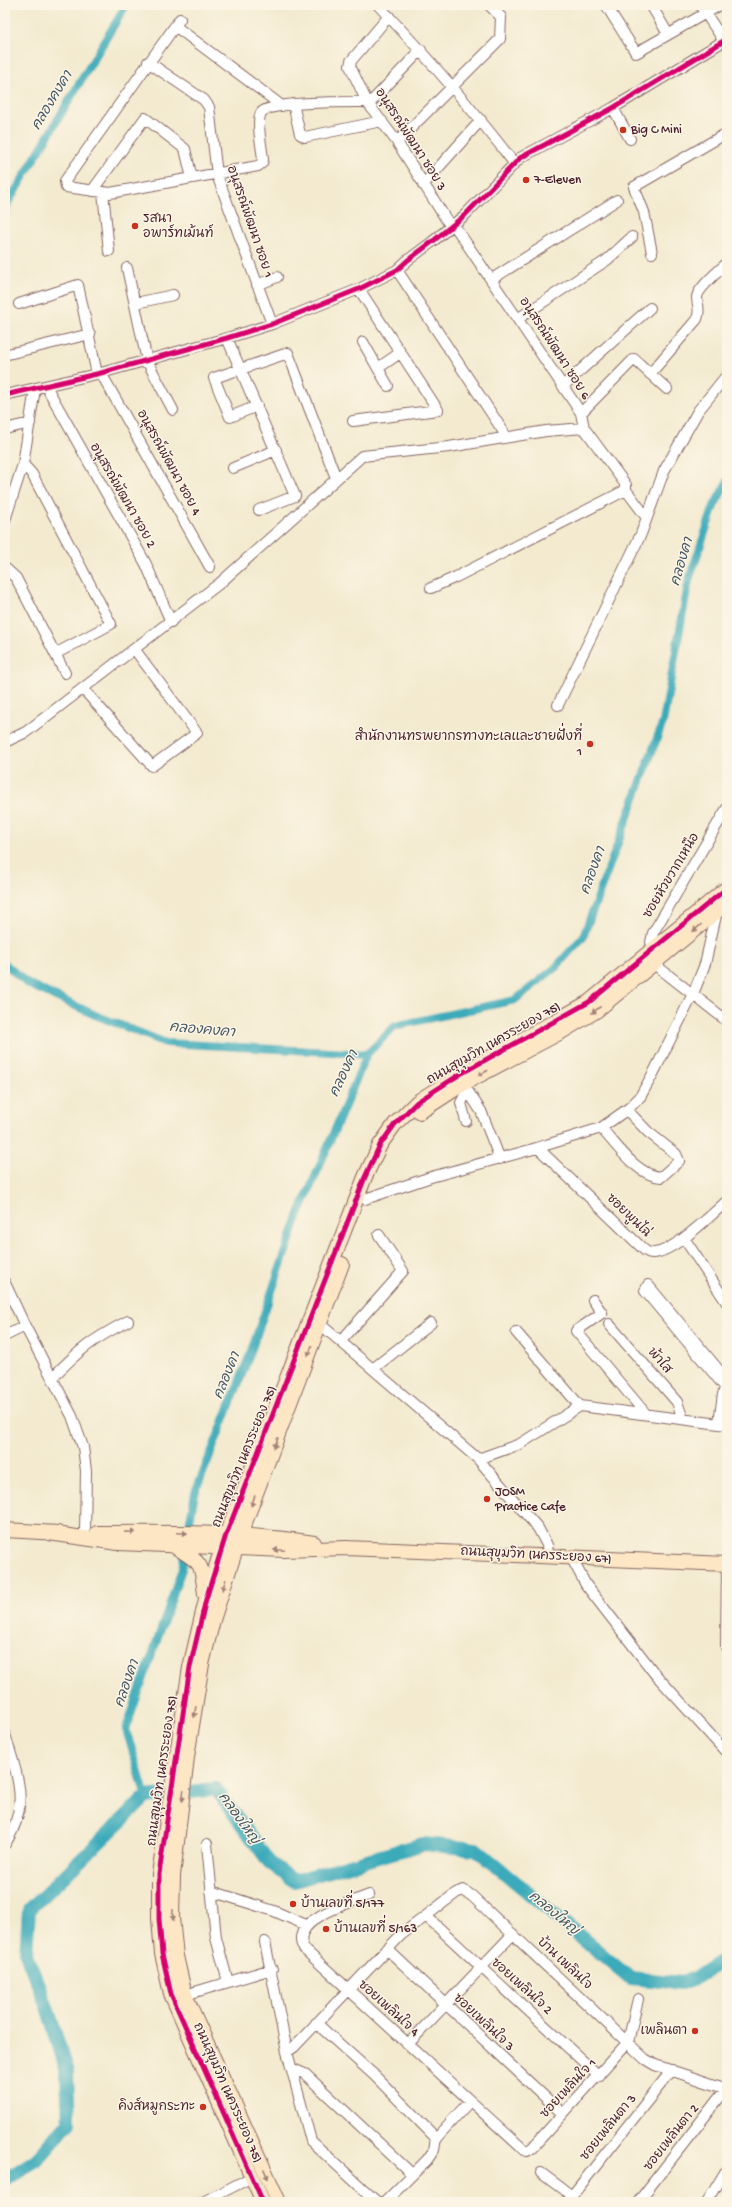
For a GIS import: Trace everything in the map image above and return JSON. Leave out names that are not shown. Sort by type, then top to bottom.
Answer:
[{"type":"street","points":[[378,5],[421,50],[452,86],[481,120],[514,163]]},
{"type":"street","points":[[397,142],[500,39],[501,17],[489,5]]},
{"type":"street","points":[[650,5],[668,34]]},
{"type":"street","points":[[610,6],[636,53],[668,34],[703,9],[720,5]]},
{"type":"street","points":[[5,395],[99,374],[272,324],[359,290],[397,270],[452,226],[520,158],[613,108],[725,40],[703,9]]},
{"type":"street","name":"อนุสรณ์พัฒนา ซอย 3","points":[[389,16],[351,61],[350,66],[368,103],[397,142],[452,226]]},
{"type":"street","points":[[282,106],[177,23],[65,181],[66,187],[92,192],[110,193],[217,175],[262,163],[259,119],[265,108],[282,106],[293,104],[368,103],[421,50]]},
{"type":"street","name":"อนุสรณ์พัฒนา ซอย 1","points":[[148,62],[207,103],[211,114],[217,175],[272,324]]},
{"type":"street","points":[[293,104],[300,134],[304,137],[382,121]]},
{"type":"street","points":[[613,108],[630,139]]},
{"type":"street","points":[[92,192],[144,118],[185,149],[192,178]]},
{"type":"street","points":[[424,185],[481,120]]},
{"type":"street","points":[[652,253],[644,212],[634,187],[727,133]]},
{"type":"street","points":[[103,192],[109,250]]},
{"type":"street","points":[[492,280],[617,200]]},
{"type":"street","name":"อนุสรณ์พัฒนา ซอย 6","points":[[452,226],[519,318],[581,413],[584,428],[626,485],[626,490],[647,518]]},
{"type":"street","points":[[519,318],[608,260],[632,237]]},
{"type":"street","points":[[650,374],[697,319],[699,312],[697,297],[700,291],[727,263]]},
{"type":"street","points":[[127,268],[136,303],[147,361],[173,410]]},
{"type":"street","points":[[397,270],[503,430]]},
{"type":"street","points":[[257,285],[277,277]]},
{"type":"street","name":"อนุสรณ์พัฒนา ซอย 4","points":[[19,304],[78,285],[99,374],[210,566]]},
{"type":"street","points":[[353,421],[438,410],[359,290]]},
{"type":"street","points":[[136,303],[173,295]]},
{"type":"street","points":[[563,386],[650,308]]},
{"type":"street","points":[[8,354],[90,334]]},
{"type":"street","points":[[227,338],[295,496],[259,510]]},
{"type":"street","points":[[363,342],[388,386]]},
{"type":"street","points":[[378,368],[400,353]]},
{"type":"street","points":[[257,406],[230,417],[214,378],[240,368],[288,354],[336,478]]},
{"type":"street","points":[[581,413],[634,359],[667,389]]},
{"type":"street","points":[[558,705],[647,518],[664,471],[698,411],[727,375]]},
{"type":"street","name":"อนุสรณ์พัฒนา ซอย 2","points":[[46,386],[146,564],[171,622]]},
{"type":"street","points":[[5,520],[23,464],[35,389]]},
{"type":"street","points":[[5,429],[30,423]]},
{"type":"street","points":[[5,742],[26,732],[135,650],[220,583],[357,459],[370,453],[449,447],[546,432],[584,428]]},
{"type":"street","points":[[233,468],[276,450]]},
{"type":"street","points":[[23,464],[32,474],[111,624],[55,654]]},
{"type":"street","points":[[431,588],[456,577],[626,490]]},
{"type":"street","points":[[5,568],[16,578],[65,673]]},
{"type":"street","points":[[83,689],[152,766],[197,733],[135,650]]},
{"type":"street","name":"ซอยหัวขวากเหนือ","points":[[656,957],[652,942],[653,933],[727,808]]},
{"type":"street","name":"ถนนสุขุมวิท (นครระยอง 75)","points":[[279,2202],[238,2129],[171,1994],[162,1954],[159,1919],[182,1756],[190,1667],[206,1598],[224,1541],[365,1177],[380,1145],[395,1124],[417,1102],[441,1085],[590,1002],[656,957],[727,888]]},
{"type":"street","points":[[365,1199],[431,1177],[500,1159],[601,1128],[628,1110],[640,1097],[693,994],[705,964],[722,907]]},
{"type":"street","name":"ถนนสุขุมวิท (นครระยอง 75)","points":[[182,1756],[213,1620],[238,1542],[320,1324],[365,1199],[388,1150],[402,1131],[422,1110],[465,1088],[582,1019],[656,957],[722,907]]},
{"type":"street","points":[[656,957],[693,994],[727,1021]]},
{"type":"street","points":[[465,1088],[461,1103],[466,1121]]},
{"type":"street","points":[[465,1088],[481,1111],[500,1159]]},
{"type":"street","points":[[601,1128],[637,1166],[653,1177],[661,1177],[679,1161],[676,1154],[648,1132],[628,1110]]},
{"type":"street","name":"ซอยพูนไฉ่","points":[[538,1148],[644,1250],[650,1253],[657,1252],[684,1238],[727,1201]]},
{"type":"street","points":[[341,1341],[403,1271],[379,1235]]},
{"type":"street","points":[[684,1238],[727,1303]]},
{"type":"street","points":[[5,1283],[25,1326],[72,1416],[83,1447],[86,1471],[86,1533]]},
{"type":"street","points":[[478,1459],[520,1444],[580,1406],[723,1424],[726,1383],[645,1291],[648,1285],[694,1346]]},
{"type":"street","points":[[593,1300],[602,1313],[576,1332],[646,1414]]},
{"type":"street","points":[[52,1378],[78,1351],[99,1336],[128,1321]]},
{"type":"street","points":[[374,1368],[432,1323]]},
{"type":"street","points":[[320,1324],[374,1368],[408,1400],[478,1459],[538,1528],[547,1545],[548,1556]]},
{"type":"street","name":"พ้าใส","points":[[609,1324],[677,1402],[682,1419]]},
{"type":"street","points":[[5,1336],[25,1326]]},
{"type":"street","points":[[516,1332],[580,1406]]},
{"type":"street","points":[[246,1521],[251,1528],[269,1538]]},
{"type":"street","points":[[5,1530],[206,1540]]},
{"type":"street","points":[[49,1533],[118,1543],[157,1538],[174,1546],[194,1559],[202,1568],[206,1598]]},
{"type":"street","name":"ถนนสุขุมวิท (นครระยอง 67)","points":[[238,1542],[269,1538],[346,1548]]},
{"type":"street","points":[[174,1546],[206,1540]]},
{"type":"street","name":"ถนนสุขุมวิท (นครระยอง 67)","points":[[206,1540],[238,1542],[284,1550],[346,1548],[727,1564]]},
{"type":"street","points":[[571,1557],[586,1585],[655,1674],[727,1753]]},
{"type":"street","points":[[726,1647],[727,1564]]},
{"type":"street","points":[[5,1734],[19,1781],[20,1798],[18,1821],[5,1844]]},
{"type":"street","points":[[206,1844],[216,1938],[228,1982]]},
{"type":"street","name":"ถนนสุขุมวิท (นครระยอง 75)","points":[[166,1875],[176,1956],[185,1995],[238,2129],[252,2177],[263,2202]]},
{"type":"street","name":"บ้าน เพลินใจ","points":[[426,1916],[456,1893],[463,1890],[472,1896],[513,1934],[645,2059],[672,2070]]},
{"type":"street","points":[[211,1891],[274,1911],[306,1925],[313,1919],[369,1895]]},
{"type":"street","points":[[287,2052],[294,2047],[387,1949],[426,1916]]},
{"type":"street","name":"ซอยเพลินใจ 2","points":[[426,1916],[599,2076]]},
{"type":"street","name":"ซอยเพลินใจ 4","points":[[306,1925],[301,1941],[304,1949],[521,2148],[527,2151]]},
{"type":"street","points":[[408,2044],[513,1934]]},
{"type":"street","points":[[265,1942],[272,1969],[287,2052],[312,2141],[377,2202]]},
{"type":"street","name":"ซอยเพลินใจ 3","points":[[387,1949],[445,2006],[564,2114]]},
{"type":"street","points":[[185,1995],[272,1969]]},
{"type":"street","points":[[628,2042],[638,1999]]},
{"type":"street","points":[[316,2023],[374,2075],[436,2138]]},
{"type":"street","name":"ซอยเพลินใจ 1","points":[[527,2151],[532,2148],[564,2114],[628,2042]]},
{"type":"street","points":[[293,2070],[305,2074],[412,2174]]},
{"type":"street","points":[[672,2070],[726,2089]]},
{"type":"street","name":"ซอยเพลินตา 3","points":[[570,2199],[672,2070]]},
{"type":"street","name":"ซอยเพลินตา 2","points":[[638,2202],[726,2089]]},
{"type":"street","points":[[384,2202],[431,2154],[436,2138],[470,2101]]},
{"type":"street","points":[[707,2202],[727,2170]]},
{"type":"street","points":[[541,2173],[570,2199]]},
{"type":"street","points":[[203,2202],[252,2177]]},
{"type":"waterway","name":"คลองคงคา","points":[[5,213],[8,203],[126,5]]},
{"type":"waterway","name":"คลองคา","points":[[187,1537],[195,1493],[249,1357],[297,1219],[367,1054],[395,1026],[515,1000],[555,968],[583,937],[663,722],[689,580],[714,506],[727,482]]},
{"type":"waterway","name":"คลองคงคา","points":[[5,964],[28,984],[95,1015],[166,1043],[367,1054]]},
{"type":"waterway","name":"คลองคา","points":[[146,1797],[126,1729],[182,1569],[185,1550]]},
{"type":"waterway","name":"คลองใหญ่","points":[[5,2180],[36,2160],[69,2123],[67,2072],[48,2010],[26,1954],[29,1910],[146,1797],[216,1789],[269,1862],[294,1881],[423,1844],[476,1849],[630,1978],[682,1983],[697,1977],[727,1957]]},
{"type":"cycle path","points":[[5,395],[101,373],[227,338],[272,324],[359,289],[397,270],[432,242],[465,215],[520,158],[613,108],[727,39]]},
{"type":"cycle path","points":[[263,2202],[171,1994],[162,1954],[159,1919],[159,1874],[190,1667],[206,1599],[226,1535],[365,1177],[380,1145],[395,1124],[417,1102],[462,1073],[589,1002],[727,888]]},
{"type":"place","name":"Big C Mini","points":[[623,130]]},
{"type":"place","name":"7-Eleven","points":[[526,180]]},
{"type":"place","name":"รสนา อพาร์ทเม้นท์","points":[[135,226]]},
{"type":"place","name":"สำนักงานทรพยากรทางทะเลและชายฝั่งที่ 1","points":[[590,744]]},
{"type":"place","name":"JOSM Practice Cafe","points":[[487,1499]]},
{"type":"place","name":"บ้านเลขที่ 5/177","points":[[293,1904]]},
{"type":"place","name":"บ้านเลขที่ 5/163","points":[[326,1929]]},
{"type":"place","name":"เพลินตา","points":[[695,2031]]},
{"type":"place","name":"คิงส์หมูกระทะ","points":[[203,2107]]}]
